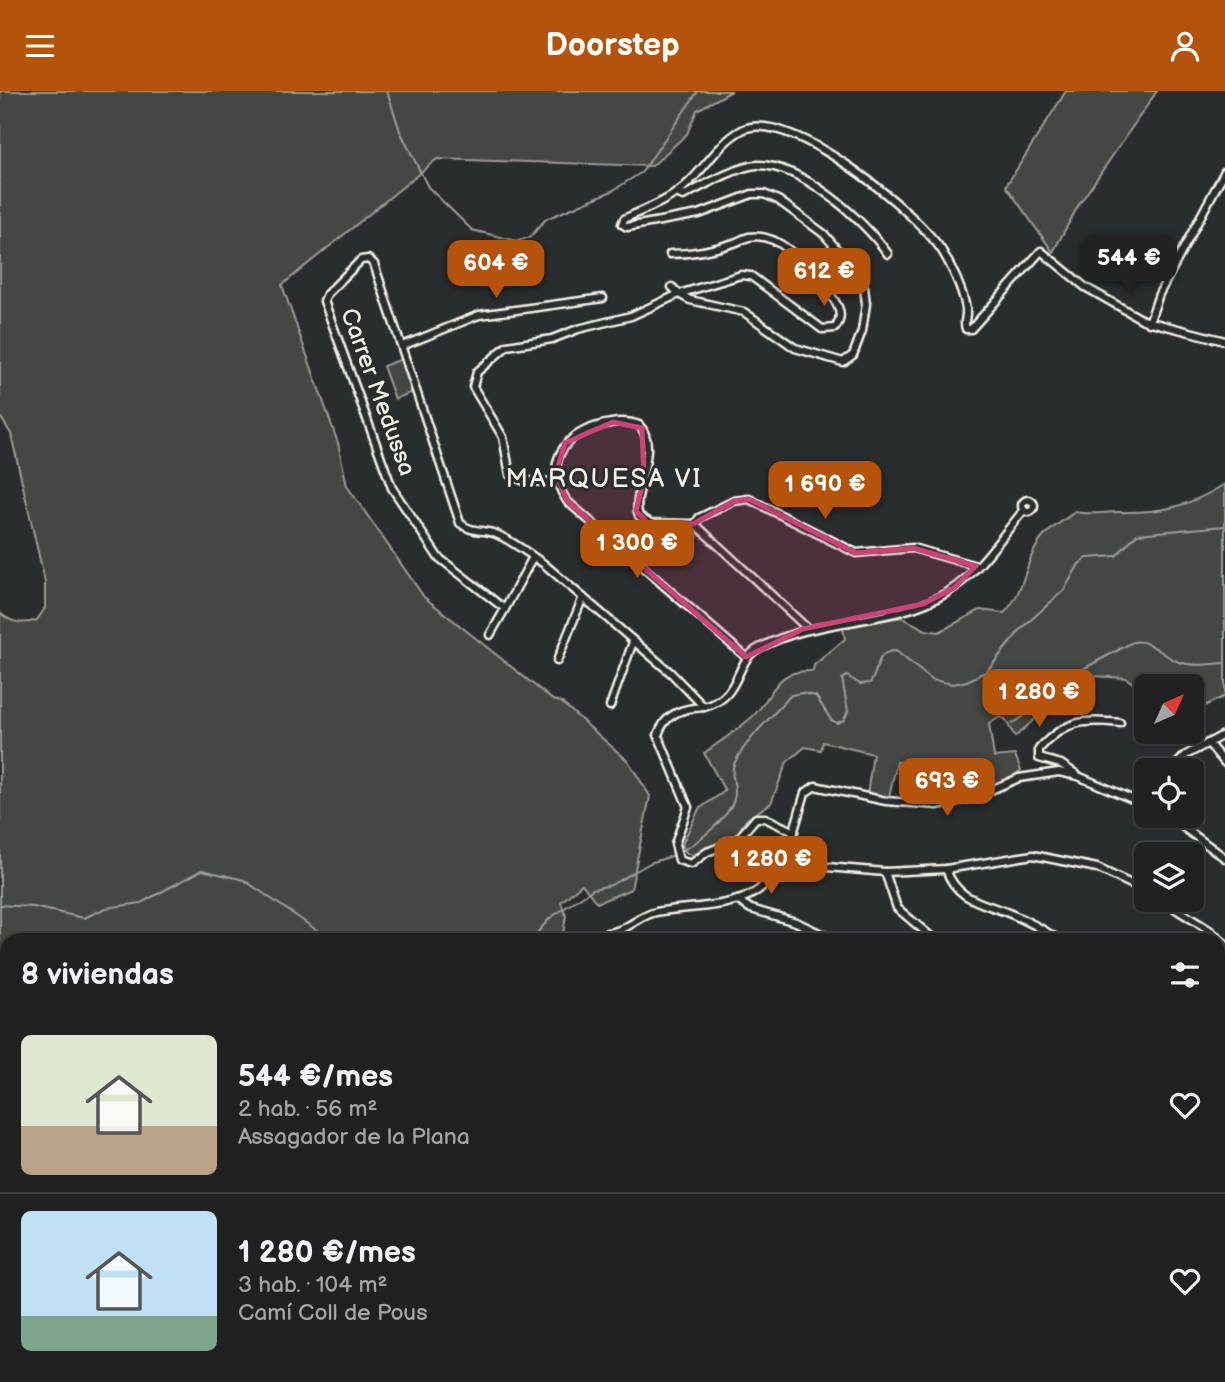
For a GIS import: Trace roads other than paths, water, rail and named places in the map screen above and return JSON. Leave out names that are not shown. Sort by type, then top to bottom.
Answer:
[{"type":"street","points":[[672,287],[690,300],[744,312],[795,348],[843,362],[851,358],[857,347],[866,311],[864,287],[843,255],[810,222],[770,196],[752,194],[699,214],[626,227],[622,224],[624,219],[676,193],[718,149],[742,130],[760,127],[799,138],[876,184],[928,233],[951,268],[966,310],[964,326],[969,330],[1041,251],[1085,287],[1149,323],[1225,341]]},
{"type":"street","points":[[676,193],[683,196],[753,166],[776,168],[824,193],[868,230],[888,254]]},
{"type":"street","points":[[1149,323],[1155,303],[1225,171]]},
{"type":"street","points":[[558,482],[524,481],[510,475],[504,442],[473,387],[474,376],[491,357],[507,346],[552,339],[631,316],[679,294],[741,275],[751,276],[822,329],[835,328],[840,317],[837,304],[822,284],[793,254],[772,240],[748,237],[709,250],[670,254]]},
{"type":"street","name":"Carrer Medussa","points":[[505,610],[439,557],[383,470],[324,301],[324,296],[363,258],[374,264],[450,485],[458,519],[467,528],[496,534],[533,557],[671,673],[704,707]]},
{"type":"street","name":"Carrer Medussa","points":[[402,346],[480,315],[603,297]]},
{"type":"street","points":[[746,657],[568,502],[558,482],[556,458],[569,439],[599,426],[630,422],[642,428],[646,438],[644,479],[636,505],[639,516],[651,523],[695,524],[807,628]]},
{"type":"street","points":[[695,524],[699,519],[734,501],[750,499],[853,552],[909,548],[976,566]]},
{"type":"street","points":[[794,832],[765,818],[756,818],[733,843],[707,852],[691,864],[678,860],[675,844],[688,807],[657,735],[664,722],[678,711],[704,707],[730,692],[746,657],[765,644],[807,628],[888,614],[923,604],[954,588],[1024,510]]},
{"type":"street","points":[[490,635],[533,557]]},
{"type":"street","points":[[557,661],[583,597]]},
{"type":"street","points":[[610,706],[633,642]]},
{"type":"street","points":[[1078,776],[1061,764],[1039,758],[1039,749],[1048,739],[1079,720],[1121,723]]},
{"type":"street","points":[[1183,758],[1225,734]]},
{"type":"street","points":[[1208,743],[1225,763]]},
{"type":"street","points":[[607,933],[619,931],[652,913],[737,900],[763,886],[781,863],[794,832],[805,793],[815,786],[886,801],[937,805],[967,800],[1014,780],[1041,773],[1059,772],[1078,776],[1134,799]]},
{"type":"street","points":[[1185,828],[1225,858]]},
{"type":"street","points":[[781,863],[885,872],[946,869],[1021,855],[1042,856],[1097,868],[1134,885]]},
{"type":"street","points":[[946,869],[965,897],[1019,917],[1047,933]]},
{"type":"street","points":[[885,872],[897,908],[927,933]]},
{"type":"street","points":[[737,900],[751,909],[796,922],[819,933]]},
{"type":"street","points":[[1180,912],[1212,933]]},
{"type":"waterway","points":[[387,91],[400,131],[428,187],[472,230],[517,241],[530,237],[546,219],[612,191],[642,172],[698,91]]},
{"type":"waterway","points":[[680,852],[704,835],[728,811],[735,794],[735,762],[754,735],[791,695],[802,693],[816,696],[831,720],[837,723],[844,720],[848,711],[842,679],[847,676],[860,684],[870,683],[884,654],[896,651],[932,680],[953,684],[967,681],[987,671],[1022,628],[1064,590],[1079,564],[1087,558],[1116,556],[1137,534],[1225,526]]},
{"type":"waterway","points":[[1012,724],[1038,706],[1070,676],[1133,642],[1145,643],[1185,664],[1225,663]]},
{"type":"waterway","points":[[537,933],[550,918],[593,889],[611,885],[650,863],[675,855]]},
{"type":"waterway","points":[[0,905],[33,907],[84,918],[106,908],[141,903],[202,870],[244,880],[321,933]]},
{"type":"district","name":"MARQUESA VI","points":[[604,479]]}]
